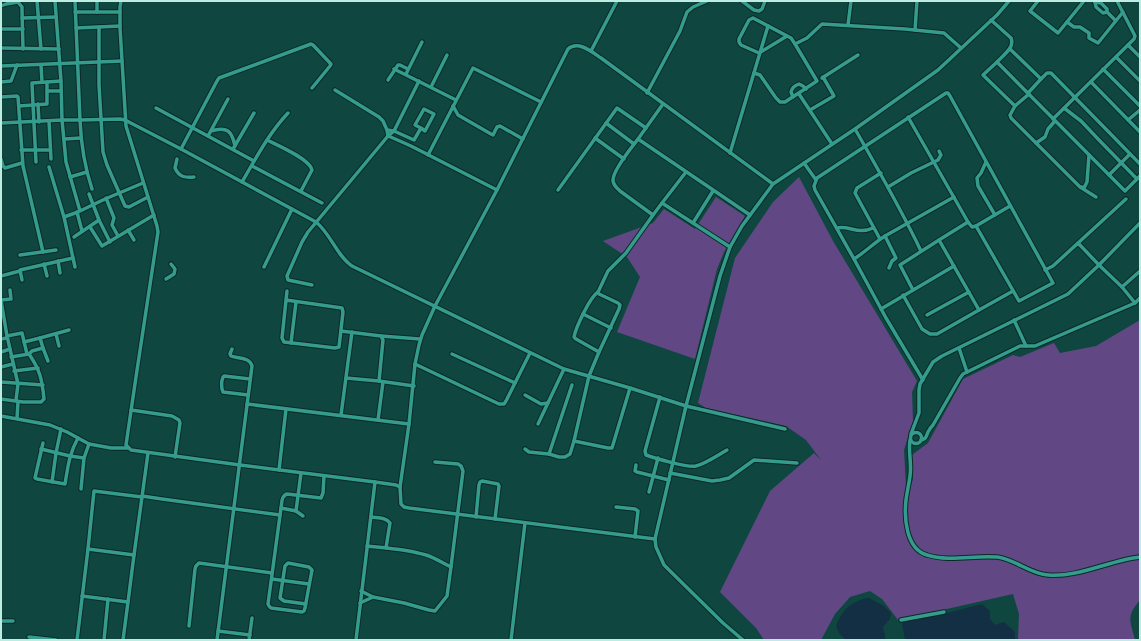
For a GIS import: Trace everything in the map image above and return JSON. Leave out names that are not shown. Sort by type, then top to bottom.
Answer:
[{"type":"street","points":[[37,1],[40,49]]},
{"type":"street","points":[[55,1],[66,162],[82,231]]},
{"type":"street","points":[[75,1],[81,138],[83,156],[92,189]]},
{"type":"street","points":[[97,1],[97,12]]},
{"type":"street","points":[[121,1],[120,26],[125,120],[143,184],[154,215],[158,238],[131,410],[126,445],[128,448]]},
{"type":"street","points":[[590,51],[617,1]]},
{"type":"street","points":[[647,93],[680,31],[687,12],[693,7],[706,1]]},
{"type":"street","points":[[742,1],[754,10],[759,11],[762,9],[765,1]]},
{"type":"street","points":[[848,25],[851,1]]},
{"type":"street","points":[[915,30],[918,1]]},
{"type":"street","points":[[743,640],[723,623],[664,565],[656,547],[655,539],[686,406],[720,276],[730,247],[742,226],[773,184],[855,129],[938,70],[1009,1]]},
{"type":"street","points":[[1038,1],[1030,11],[1058,33],[1084,1]]},
{"type":"street","points":[[1036,143],[1045,137],[1054,120],[1064,108],[1134,40],[1135,36],[1117,1]]},
{"type":"street","points":[[1,6],[18,2],[22,7],[23,49]]},
{"type":"street","points":[[116,2],[120,7]]},
{"type":"street","points":[[1107,12],[1103,13],[1096,7],[1095,2],[1101,2],[1107,9],[1107,12],[1115,20]]},
{"type":"street","points":[[75,12],[120,12]]},
{"type":"street","points":[[1067,22],[1074,27],[1080,27],[1089,34],[1089,38],[1098,43],[1115,20],[1123,12]]},
{"type":"street","points":[[22,18],[56,17]]},
{"type":"street","points":[[759,54],[741,44],[739,40],[751,18],[755,18],[791,38],[817,81]]},
{"type":"street","points":[[991,20],[1011,38],[1012,43],[1010,49],[983,75],[1015,106]]},
{"type":"street","points":[[100,21],[99,62],[103,152],[107,165],[126,207],[148,198]]},
{"type":"street","points":[[795,44],[807,38],[822,24],[944,33],[962,48]]},
{"type":"street","points":[[76,28],[120,26]]},
{"type":"street","points":[[730,153],[768,26]]},
{"type":"street","points":[[1,29],[23,29]]},
{"type":"street","points":[[759,54],[787,36]]},
{"type":"street","points":[[406,74],[422,42]]},
{"type":"street","points":[[182,149],[219,78],[310,44],[313,45],[331,64],[312,88]]},
{"type":"street","points":[[655,539],[404,507],[401,504],[400,487],[414,386],[415,364],[420,340],[435,306],[497,190],[568,49],[573,45],[578,45],[590,51],[773,184]]},
{"type":"street","points":[[1128,45],[1140,57]]},
{"type":"street","points":[[1,48],[59,49]]},
{"type":"street","points":[[1010,49],[1041,79]]},
{"type":"street","points":[[431,87],[447,55]]},
{"type":"street","points":[[754,73],[760,75],[780,102],[786,102],[858,55]]},
{"type":"street","points":[[1116,57],[1140,81]]},
{"type":"street","points":[[1,66],[122,61]]},
{"type":"street","points":[[997,62],[1125,191],[1139,178],[1121,163],[1081,120],[1064,108]]},
{"type":"street","points":[[1,82],[11,81],[18,65]]},
{"type":"street","points":[[41,65],[42,82]]},
{"type":"street","points":[[388,80],[398,65],[408,69]]},
{"type":"street","points":[[428,155],[473,68],[541,102]]},
{"type":"street","points":[[394,69],[456,100]]},
{"type":"street","points":[[1103,69],[1139,104]]},
{"type":"street","points":[[1096,198],[1080,187],[1010,116],[1010,113],[1015,106],[1047,73],[1051,73],[1140,164]]},
{"type":"street","points":[[810,110],[834,96],[823,77]]},
{"type":"street","points":[[36,162],[32,83],[61,81]]},
{"type":"street","points":[[312,285],[288,280],[287,276],[302,242],[316,222],[388,136],[394,131],[419,81]]},
{"type":"street","points":[[19,106],[47,104],[47,82]]},
{"type":"street","points":[[1091,82],[1140,132]]},
{"type":"street","points":[[793,97],[790,92],[796,85],[799,84],[806,89]]},
{"type":"street","points":[[335,90],[379,117],[383,121],[388,136]]},
{"type":"street","points":[[47,91],[61,91]]},
{"type":"street","points":[[922,380],[815,190],[816,180],[819,176],[908,117],[940,96],[948,93],[1053,283],[1019,301],[976,226]]},
{"type":"street","points":[[799,94],[832,144]]},
{"type":"street","points":[[1,97],[17,97],[19,106],[22,163],[43,252]]},
{"type":"street","points":[[208,136],[228,99]]},
{"type":"street","points":[[38,104],[39,122]]},
{"type":"street","points":[[653,215],[620,191],[615,186],[613,178],[634,144],[664,104]]},
{"type":"street","points":[[453,106],[458,115],[493,135],[497,127],[500,126],[523,139]]},
{"type":"street","points":[[156,108],[234,148],[254,161]]},
{"type":"street","points":[[558,190],[617,108],[646,128]]},
{"type":"street","points":[[424,109],[434,114],[426,130],[421,128],[415,125],[424,109]]},
{"type":"street","points":[[1128,120],[1140,110]]},
{"type":"street","points":[[234,148],[254,113]]},
{"type":"street","points":[[242,182],[276,126],[288,113]]},
{"type":"street","points":[[908,117],[972,227],[1010,206]]},
{"type":"street","points":[[1,123],[101,119],[125,120],[182,149],[316,222],[323,229],[341,256],[352,266],[564,369],[686,406],[785,429]]},
{"type":"street","points":[[49,121],[50,159]]},
{"type":"street","points":[[606,123],[634,144]]},
{"type":"street","points":[[211,131],[219,128],[228,131],[232,134],[234,148]]},
{"type":"street","points":[[412,146],[421,128]]},
{"type":"street","points":[[855,129],[888,186],[921,251]]},
{"type":"street","points":[[387,130],[394,131],[414,140]]},
{"type":"street","points":[[388,136],[412,146],[497,190]]},
{"type":"street","points":[[64,139],[81,138]]},
{"type":"street","points":[[595,138],[624,159]]},
{"type":"street","points":[[267,140],[303,159],[311,166],[312,170],[301,191]]},
{"type":"street","points":[[638,140],[750,215]]},
{"type":"street","points":[[21,150],[50,150]]},
{"type":"street","points":[[888,186],[938,160],[941,156],[939,151]]},
{"type":"street","points":[[1109,175],[1130,154]]},
{"type":"street","points":[[1080,187],[1084,188],[1087,182],[1089,155]]},
{"type":"street","points":[[1,159],[5,168],[22,163]]},
{"type":"street","points":[[177,159],[175,168],[179,174],[185,177],[194,177]]},
{"type":"street","points":[[986,162],[976,182],[995,215]]},
{"type":"street","points":[[804,163],[816,180]]},
{"type":"street","points":[[252,166],[322,203]]},
{"type":"street","points":[[49,167],[64,217],[75,267]]},
{"type":"street","points":[[70,177],[87,172]]},
{"type":"street","points":[[599,352],[576,339],[574,336],[584,314],[594,295],[598,292],[608,271],[626,253],[686,172]]},
{"type":"street","points":[[880,173],[857,188],[855,193],[880,239]]},
{"type":"street","points":[[64,217],[106,198],[143,184]]},
{"type":"street","points":[[693,223],[713,191]]},
{"type":"street","points":[[89,194],[99,220],[110,242]]},
{"type":"street","points":[[854,259],[880,239],[954,196]]},
{"type":"street","points":[[106,198],[114,220],[112,225],[118,236]]},
{"type":"street","points":[[1045,270],[1052,266],[1126,199]]},
{"type":"street","points":[[662,203],[730,247]]},
{"type":"street","points":[[264,267],[292,209]]},
{"type":"street","points":[[90,227],[102,246],[154,215]]},
{"type":"street","points":[[74,237],[99,220]]},
{"type":"street","points":[[900,265],[968,222]]},
{"type":"street","points":[[1140,223],[1068,294],[937,358],[933,362],[922,380],[919,390],[919,408],[915,425],[910,437],[910,477],[906,501],[906,525],[908,534],[913,546],[925,555],[939,558],[998,557],[1043,575],[1057,576],[1140,557]]},
{"type":"street","points":[[837,228],[840,227],[866,231],[873,228]]},
{"type":"street","points":[[128,230],[134,240]]},
{"type":"street","points":[[885,236],[913,290]]},
{"type":"street","points":[[939,240],[979,310]]},
{"type":"street","points":[[1078,243],[1122,287],[1134,303]]},
{"type":"street","points":[[20,255],[56,250]]},
{"type":"street","points":[[1,276],[44,264],[73,258]]},
{"type":"street","points":[[889,268],[892,261],[896,258]]},
{"type":"street","points":[[58,261],[60,272]]},
{"type":"street","points":[[44,264],[47,276]]},
{"type":"street","points":[[166,279],[174,274],[175,270],[171,264]]},
{"type":"street","points":[[881,309],[954,266]]},
{"type":"street","points":[[1122,287],[1140,270]]},
{"type":"street","points":[[20,271],[22,280]]},
{"type":"street","points":[[10,290],[11,299],[1,300],[11,357],[18,384],[16,418]]},
{"type":"street","points":[[286,300],[342,308],[343,312],[340,344],[337,348],[284,342],[282,338],[286,300],[287,291]]},
{"type":"street","points":[[903,295],[922,329],[930,334],[936,334],[1013,291]]},
{"type":"street","points":[[524,449],[529,452],[549,454],[558,457],[567,456],[570,454],[589,376],[618,314],[620,305],[599,294],[598,292]]},
{"type":"street","points":[[927,315],[969,292]]},
{"type":"street","points":[[910,450],[921,440],[926,438],[928,432],[963,374],[1020,346],[1035,346],[1134,303],[1140,298]]},
{"type":"street","points":[[291,343],[296,302]]},
{"type":"street","points":[[584,314],[611,328]]},
{"type":"street","points":[[1014,320],[1026,346]]},
{"type":"street","points":[[24,342],[69,330]]},
{"type":"street","points":[[341,331],[420,340]]},
{"type":"street","points":[[341,415],[352,332]]},
{"type":"street","points":[[1,339],[22,333],[28,354],[38,368],[43,385],[44,399],[41,402],[24,402],[1,399]]},
{"type":"street","points":[[56,334],[59,346]]},
{"type":"street","points":[[378,420],[383,340],[381,336]]},
{"type":"street","points":[[40,338],[48,361]]},
{"type":"street","points":[[11,357],[28,354],[32,351],[43,348]]},
{"type":"street","points":[[959,348],[967,372]]},
{"type":"street","points":[[1,352],[10,349]]},
{"type":"street","points":[[217,640],[235,509],[252,363],[249,360],[231,356],[230,354],[232,349]]},
{"type":"street","points":[[415,364],[500,404],[504,404],[530,353]]},
{"type":"street","points":[[452,354],[515,383]]},
{"type":"street","points":[[1,367],[13,364]]},
{"type":"street","points":[[14,371],[38,368]]},
{"type":"street","points":[[538,424],[564,369]]},
{"type":"street","points":[[248,395],[223,392],[222,379],[224,376],[250,379]]},
{"type":"street","points":[[346,378],[414,386]]},
{"type":"street","points":[[1,382],[43,385]]},
{"type":"street","points":[[549,454],[572,385]]},
{"type":"street","points":[[574,441],[612,448],[630,388]]},
{"type":"street","points":[[525,395],[541,404],[548,403]]},
{"type":"street","points":[[660,397],[645,451],[646,455],[692,467],[727,450]]},
{"type":"street","points":[[247,404],[409,424]]},
{"type":"street","points":[[279,470],[286,409]]},
{"type":"street","points":[[131,410],[172,416],[179,420],[180,423],[174,457]]},
{"type":"street","points":[[1,416],[50,424],[89,444],[112,448],[128,448],[131,450],[174,457],[376,482],[400,487]]},
{"type":"street","points":[[915,425],[921,440]]},
{"type":"street","points":[[52,482],[61,429]]},
{"type":"street","points":[[911,434],[928,432]]},
{"type":"street","points":[[43,443],[35,478],[65,484],[72,448],[78,438]]},
{"type":"street","points":[[910,440],[916,444]]},
{"type":"street","points":[[81,489],[84,458],[89,444]]},
{"type":"street","points":[[41,449],[84,458]]},
{"type":"street","points":[[123,640],[148,453]]},
{"type":"street","points":[[649,492],[658,458]]},
{"type":"street","points":[[670,472],[712,481],[729,478],[754,460],[796,463]]},
{"type":"street","points":[[361,591],[373,597],[435,611],[447,596],[463,468],[458,464],[435,462]]},
{"type":"street","points":[[636,465],[636,471],[653,477],[669,480]]},
{"type":"street","points":[[296,511],[301,473]]},
{"type":"street","points":[[306,604],[282,600],[280,598],[285,566],[288,563],[311,568],[309,584],[306,604],[305,610],[302,612],[271,608],[268,604],[280,515],[284,496],[287,494],[321,498],[323,493],[324,476]]},
{"type":"street","points":[[476,517],[479,485],[482,481],[498,484],[499,486],[495,519]]},
{"type":"street","points":[[356,640],[376,482]]},
{"type":"street","points":[[77,640],[94,491],[280,515]]},
{"type":"street","points":[[616,507],[637,509],[638,514],[635,537]]},
{"type":"street","points":[[281,508],[296,511],[303,516]]},
{"type":"street","points":[[371,517],[386,520],[390,523],[386,548]]},
{"type":"street","points":[[511,640],[525,523]]},
{"type":"street","points":[[367,546],[403,550],[420,554],[451,567]]},
{"type":"street","points":[[88,549],[134,555]]},
{"type":"street","points":[[189,626],[196,566],[199,563],[272,572]]},
{"type":"street","points":[[272,579],[309,584]]},
{"type":"street","points":[[82,596],[128,602]]},
{"type":"street","points":[[360,603],[373,597]]},
{"type":"street","points":[[104,640],[108,599]]},
{"type":"street","points":[[901,620],[944,612]]},
{"type":"street","points":[[249,640],[252,618]]},
{"type":"street","points":[[1,621],[13,621]]},
{"type":"street","points":[[218,630],[250,635]]},
{"type":"street","points":[[29,637],[56,640]]},
{"type":"shaded area","points":[[799,177],[833,241],[917,381],[912,392],[913,421],[904,450],[906,487],[910,488],[913,479],[912,455],[928,443],[963,379],[1013,355],[1020,357],[1054,343],[1060,353],[1096,346],[1140,320],[1140,600],[1133,610],[1130,619],[1135,640],[1019,640],[1019,614],[1013,594],[898,620],[882,599],[870,591],[850,597],[835,614],[821,640],[764,640],[756,628],[720,592],[770,491],[814,453],[821,460],[806,440],[786,426],[706,408],[698,403],[735,258],[773,202]]},
{"type":"shaded area","points":[[716,197],[745,216],[724,252],[717,269],[695,359],[617,332],[640,277],[627,257],[603,241],[653,223],[664,209],[695,229]]},
{"type":"water","points":[[869,598],[884,606],[891,613],[890,619],[883,627],[886,640],[846,640],[839,633],[836,626],[839,620],[845,610],[852,604]]},
{"type":"water","points":[[982,604],[990,611],[990,619],[995,625],[1004,622],[1015,632],[1015,640],[905,640],[902,624],[904,621],[943,614]]}]
